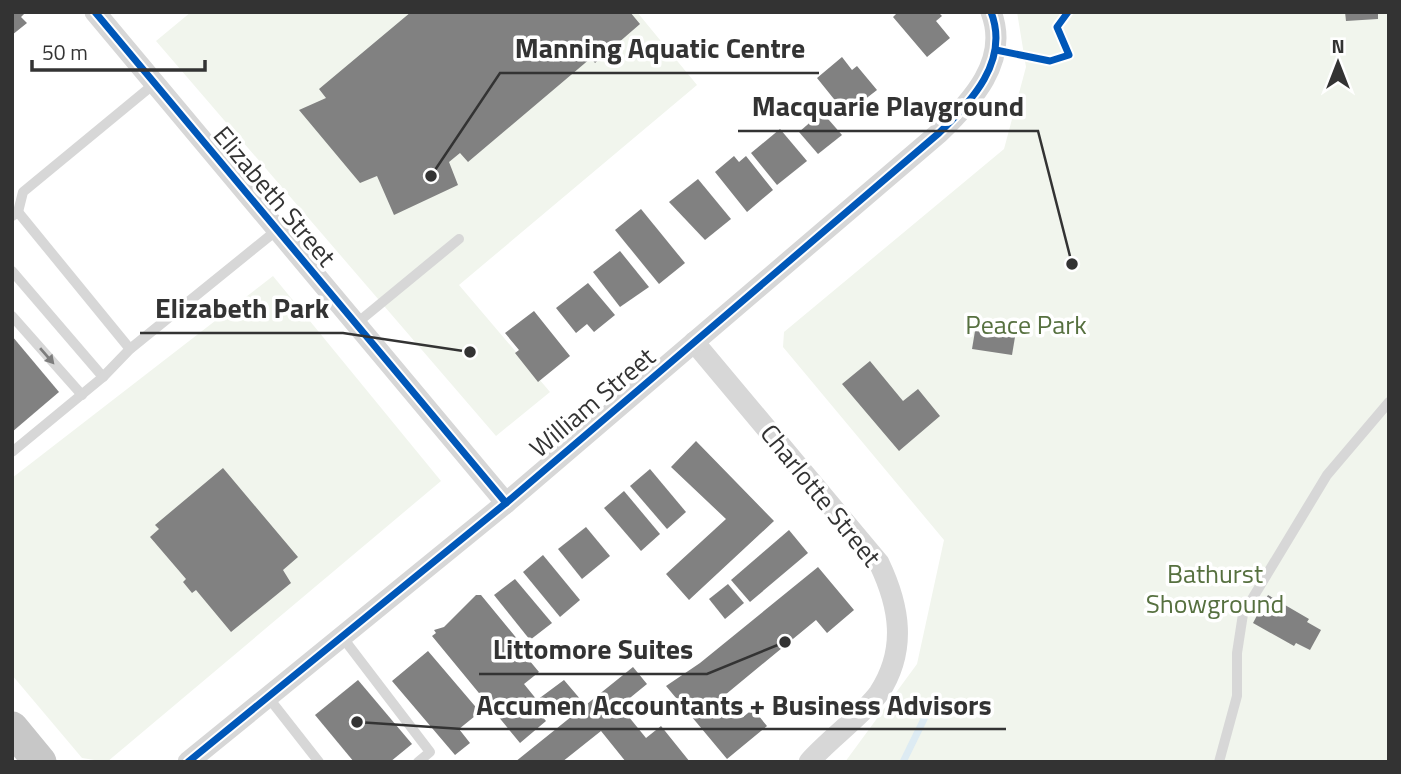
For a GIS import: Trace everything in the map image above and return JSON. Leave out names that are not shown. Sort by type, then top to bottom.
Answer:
[{"type":"highway","points":[[12,728],[40,762]]},
{"type":"street","name":"Elizabeth Street","points":[[95,12],[506,503]]},
{"type":"street","name":"William Street","points":[[188,762],[506,503],[958,115],[983,82],[996,50],[996,30],[991,12]]},
{"type":"street","name":"Charlotte Street","points":[[694,342],[879,563],[894,593],[898,618],[895,658],[878,694],[809,762]]},
{"type":"lane","points":[[130,349],[15,214],[23,192],[154,84]]},
{"type":"lane","points":[[12,452],[103,377],[130,349],[277,230]]},
{"type":"lane","points":[[357,323],[459,239]]},
{"type":"lane","points":[[12,271],[103,377]]},
{"type":"lane","points":[[12,316],[82,395]]},
{"type":"lane","points":[[1219,762],[1237,696],[1237,653],[1243,614],[1327,475],[1389,402]]},
{"type":"lane","points":[[343,638],[430,752],[418,762]]},
{"type":"lane","points":[[268,697],[319,762]]},
{"type":"green space","points":[[191,12],[637,12],[697,85],[459,285],[550,392],[496,436],[156,41]]},
{"type":"green space","name":"Bathurst Showground","points":[[1017,12],[1389,12],[1389,762],[845,762],[917,664],[944,540],[783,347],[784,332],[1004,149],[1026,67]]},
{"type":"green space","points":[[273,276],[441,481],[107,762],[82,758],[12,675],[12,478]]},
{"type":"building","points":[[12,12],[26,12],[21,17],[27,23],[12,35]]},
{"type":"building","points":[[411,12],[630,12],[640,24],[595,63],[591,58],[468,162],[460,153],[449,162],[458,185],[394,215],[377,176],[360,183],[299,110],[326,98],[319,89]]},
{"type":"building","points":[[898,12],[938,12],[942,16],[936,21],[950,38],[927,57],[893,17]]},
{"type":"building","points":[[1345,12],[1378,12],[1378,19],[1346,21]]},
{"type":"building","points":[[842,57],[852,70],[857,66],[877,90],[846,114],[817,78]]},
{"type":"building","points":[[822,112],[842,135],[818,154],[799,132]]},
{"type":"building","points":[[780,129],[807,161],[777,185],[751,153]]},
{"type":"building","points":[[734,156],[739,162],[746,156],[773,190],[747,212],[715,172]]},
{"type":"building","points":[[698,179],[731,219],[705,240],[669,202]]},
{"type":"building","points":[[641,209],[685,263],[659,284],[615,230]]},
{"type":"building","points":[[620,251],[649,287],[620,307],[593,272]]},
{"type":"building","points":[[588,283],[615,315],[594,332],[587,324],[576,333],[556,308]]},
{"type":"building","points":[[534,311],[570,356],[538,382],[515,353],[519,350],[505,333]]},
{"type":"building","points":[[975,331],[1015,337],[1012,355],[972,349]]},
{"type":"building","points":[[12,336],[59,392],[12,432]]},
{"type":"building","points":[[870,361],[903,401],[918,389],[940,416],[899,451],[842,384]]},
{"type":"building","points":[[696,441],[774,521],[689,600],[666,574],[726,519],[671,467]]},
{"type":"building","points":[[223,468],[298,557],[283,570],[291,583],[231,632],[196,590],[192,593],[183,582],[186,579],[150,537],[159,529],[155,525]]},
{"type":"building","points":[[650,469],[686,512],[667,529],[630,486]]},
{"type":"building","points":[[624,491],[660,534],[641,551],[604,508]]},
{"type":"building","points":[[586,527],[610,556],[582,579],[558,549]]},
{"type":"building","points":[[789,530],[808,553],[750,602],[731,580]]},
{"type":"building","points":[[543,555],[580,600],[560,617],[523,572]]},
{"type":"building","points":[[818,567],[854,610],[827,633],[816,620],[725,695],[743,717],[753,709],[767,726],[727,759],[666,686],[700,663]]},
{"type":"building","points":[[515,579],[552,623],[530,640],[494,595]]},
{"type":"building","points":[[728,584],[744,603],[725,619],[709,599]]},
{"type":"building","points":[[476,595],[481,595],[523,646],[519,648],[539,672],[524,684],[537,700],[564,680],[581,700],[562,715],[549,700],[537,710],[546,721],[520,743],[432,636],[436,633],[434,630],[444,627]]},
{"type":"building","points":[[1268,595],[1309,619],[1307,622],[1321,630],[1310,650],[1296,643],[1294,646],[1253,623]]},
{"type":"building","points":[[428,651],[480,712],[459,729],[470,743],[455,755],[392,681]]},
{"type":"building","points":[[633,667],[647,684],[620,706],[646,738],[661,726],[690,762],[626,762],[601,731],[562,762],[515,762]]},
{"type":"building","points":[[358,680],[412,744],[390,762],[354,762],[315,715]]},
{"type":"waterway","points":[[903,762],[927,713]]},
{"type":"cycle path","points":[[95,12],[506,503]]},
{"type":"cycle path","points":[[188,762],[506,503],[939,133],[975,94],[991,64],[996,30],[991,12]]},
{"type":"cycle path","points":[[996,50],[1050,61],[1069,55],[1057,27],[1068,12]]},
{"type":"place","name":"Manning Aquatic Centre","points":[[431,176]]},
{"type":"place","name":"Macquarie Playground","points":[[1072,264]]},
{"type":"place","name":"Elizabeth Park","points":[[470,352]]},
{"type":"place","name":"Littomore Suites","points":[[785,642]]},
{"type":"place","name":"Accumen Accountants + Business Advisors","points":[[357,722]]},
{"type":"park label","name":"Peace Park","points":[[1026,324]]}]
